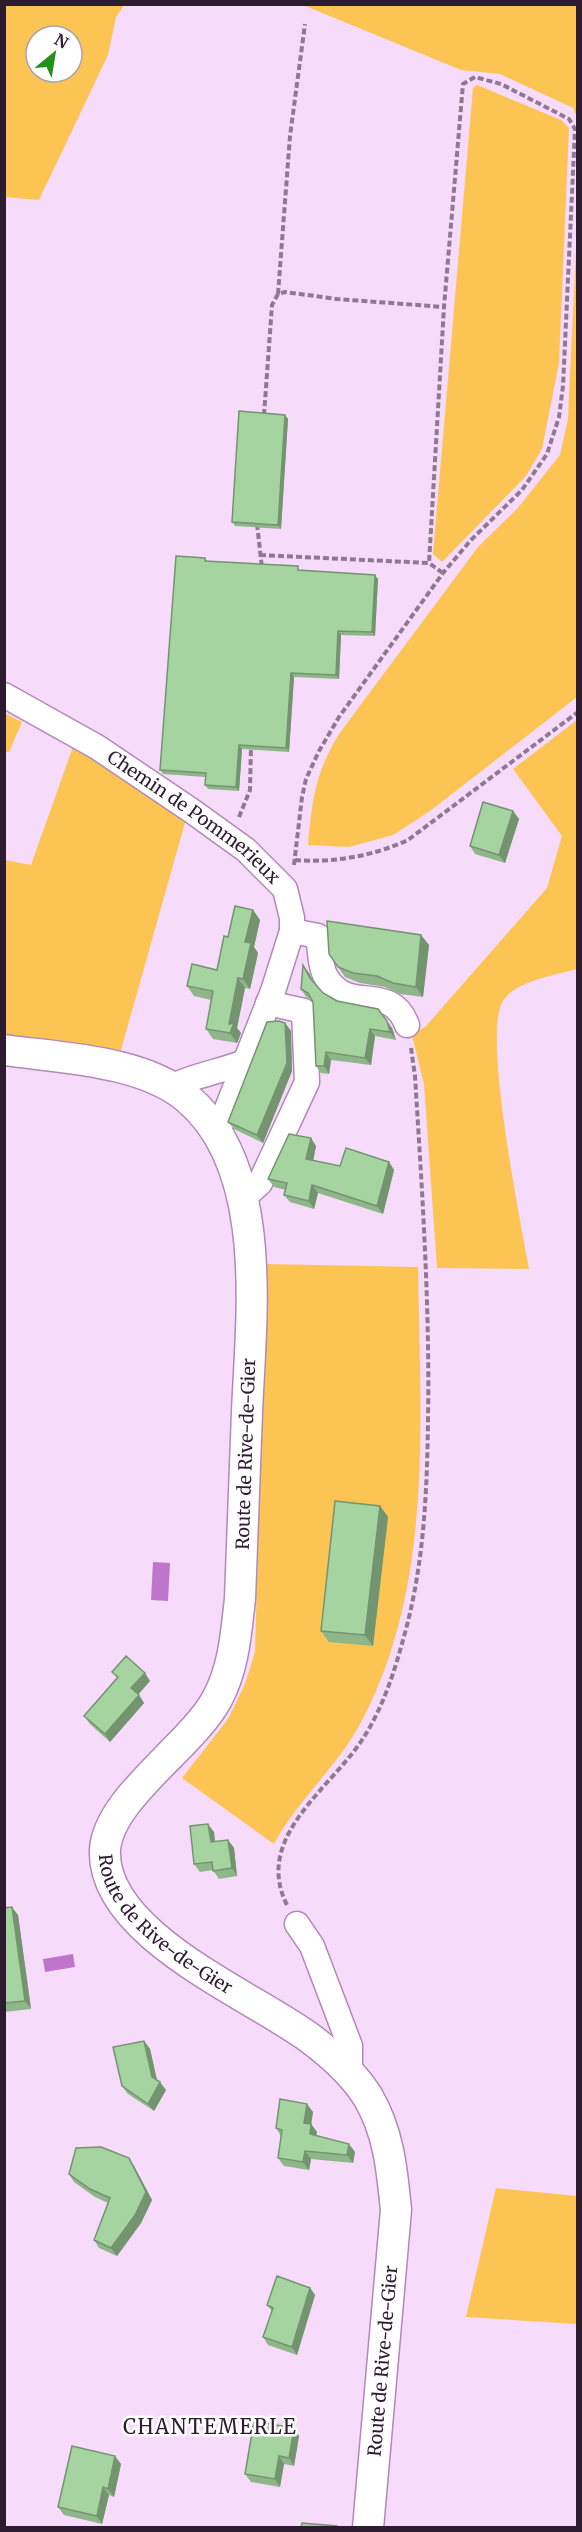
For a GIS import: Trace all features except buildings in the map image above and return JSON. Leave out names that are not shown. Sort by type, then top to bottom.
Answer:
[{"type":"main road","name":"Route de Rive-de-Gier","points":[[4,1050],[94,1062],[146,1075],[171,1087],[187,1098],[209,1121],[217,1134],[242,1199],[251,1247],[252,1300],[240,1599],[235,1641],[227,1678],[217,1700],[195,1732],[124,1804],[105,1850],[110,1877],[124,1905],[147,1932],[204,1973],[311,2039],[367,2095],[382,2123],[391,2158],[396,2210],[368,2528]]},
{"type":"street","name":"Chemin de Pommerieux","points":[[4,695],[97,747],[246,850],[285,889],[292,918],[292,932],[268,1003],[217,1134]]},
{"type":"street","points":[[292,932],[318,936],[325,976],[343,995],[392,1003],[401,1009],[407,1024]]},
{"type":"street","points":[[242,1199],[260,1183],[307,1082],[304,1011],[268,1003]]},
{"type":"street","points":[[171,1087],[189,1078],[216,1073],[244,1062]]},
{"type":"street","points":[[297,1924],[312,1946],[350,2046],[350,2076]]},
{"type":"path","points":[[263,425],[272,306],[278,294],[290,136],[305,24]]},
{"type":"path","points":[[285,889],[295,860],[306,779],[319,751],[339,717],[443,573],[471,540],[522,490],[546,454],[559,417],[563,386],[575,129],[569,118],[501,84],[475,77],[463,84],[444,307],[429,563]]},
{"type":"path","points":[[278,294],[285,292],[337,299],[444,307]]},
{"type":"path","points":[[257,517],[261,578]]},
{"type":"path","points":[[260,555],[429,563],[443,573]]},
{"type":"path","points":[[295,860],[318,862],[381,852],[408,840],[578,712]]},
{"type":"path","points":[[227,837],[247,802],[250,790],[251,741]]},
{"type":"path","points":[[297,1924],[281,1893],[277,1871],[279,1853],[296,1819],[348,1760],[374,1719],[402,1644],[421,1556],[426,1501],[429,1360],[416,1087],[407,1024]]},
{"type":"shaded area","points":[[4,5],[124,5],[116,17],[108,55],[39,200],[5,197]]},
{"type":"shaded area","points":[[303,5],[577,5],[577,117],[573,108],[500,74],[461,70]]},
{"type":"shaded area","points":[[477,85],[561,120],[569,128],[559,363],[542,449],[526,476],[442,562],[433,554],[473,88]]},
{"type":"shaded area","points":[[577,228],[577,697],[430,811],[393,835],[349,847],[308,845],[316,788],[325,762],[339,734],[478,547],[517,509],[560,455],[568,419]]},
{"type":"shaded area","points":[[4,713],[22,722],[9,752],[5,752]]},
{"type":"shaded area","points":[[577,720],[577,969],[517,988],[503,1001],[498,1020],[497,1050],[505,1130],[529,1269],[437,1268],[424,1084],[412,1035],[426,1026],[547,888],[562,836],[513,769]]},
{"type":"shaded area","points":[[73,747],[186,819],[121,1050],[5,1036],[5,860],[31,865]]},
{"type":"shaded area","points":[[266,1264],[418,1267],[420,1384],[418,1502],[412,1560],[401,1617],[383,1673],[359,1726],[339,1757],[283,1828],[274,1844],[182,1778],[228,1719],[245,1684],[255,1652]]},
{"type":"shaded area","points":[[153,1562],[170,1563],[168,1601],[151,1600]]},
{"type":"shaded area","points":[[73,1954],[75,1967],[45,1972],[43,1959]]},
{"type":"shaded area","points":[[496,2188],[577,2196],[577,2324],[466,2317]]},
{"type":"district","name":"CHANTEMERLE","points":[[210,2427]]}]
